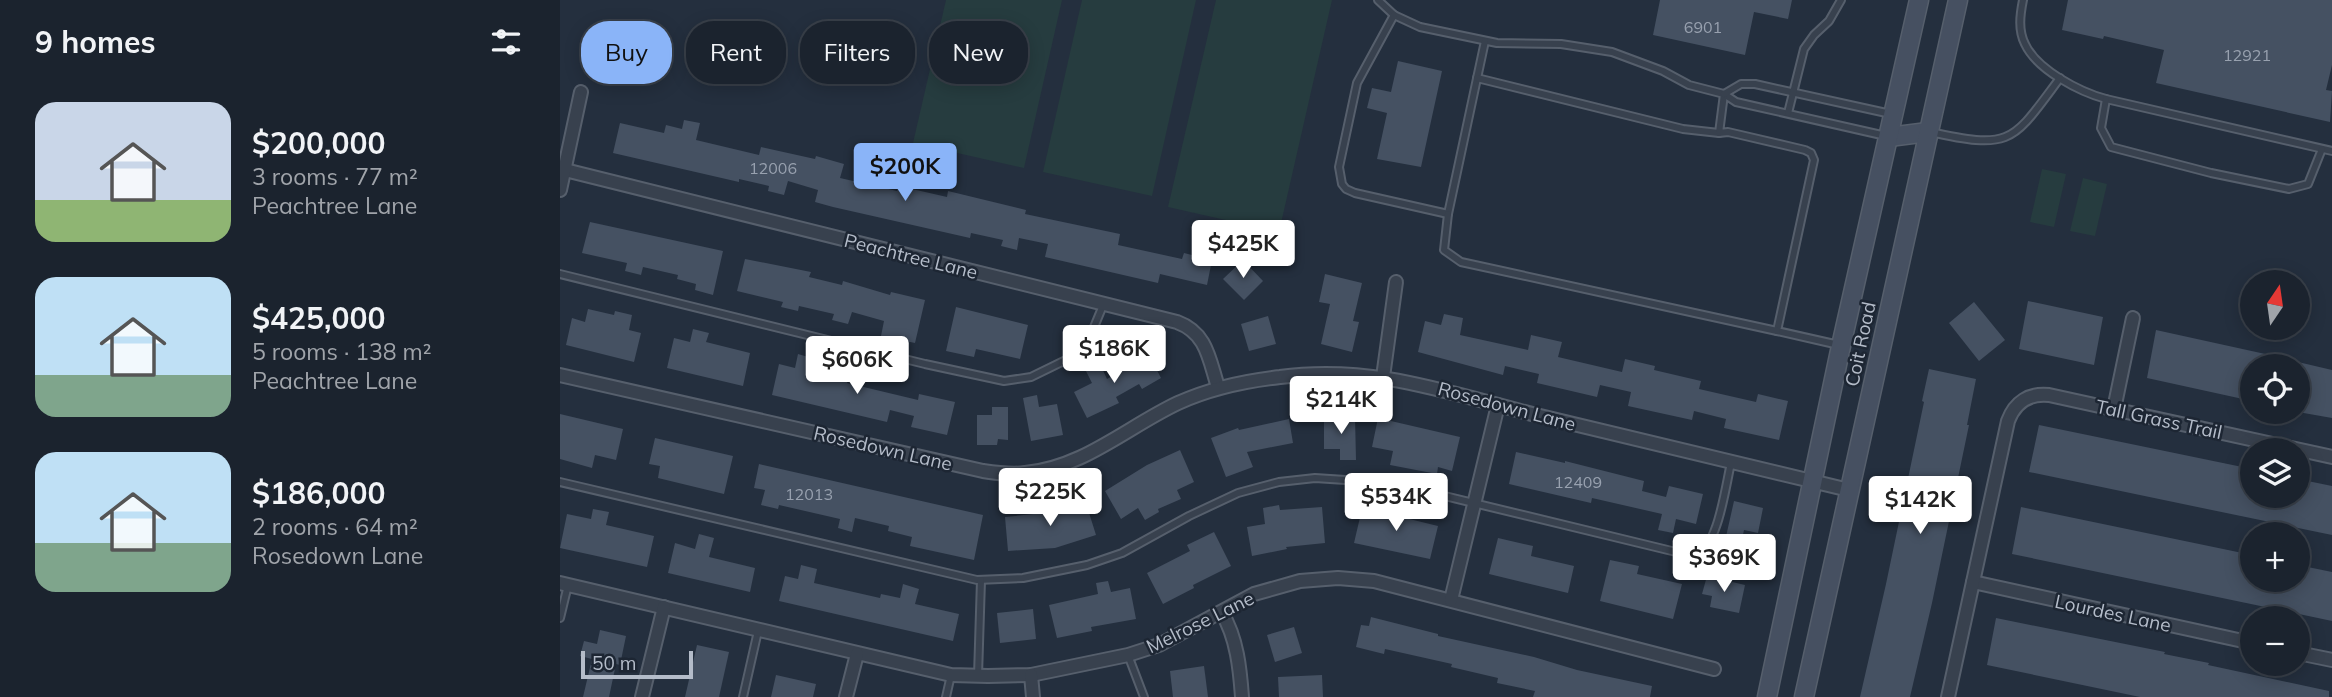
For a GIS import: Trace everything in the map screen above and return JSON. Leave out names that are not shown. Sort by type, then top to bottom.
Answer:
[{"type":"main road","name":"Coit Road","points":[[1767,697],[1841,346],[1919,0]]},
{"type":"main road","name":"Coit Road","points":[[1804,697],[1958,0]]},
{"type":"main road","points":[[1894,115],[1928,132]]},
{"type":"main road","points":[[1889,137],[1928,132]]},
{"type":"street","points":[[560,190],[581,92]]},
{"type":"street","name":"Peachtree Lane","points":[[565,170],[1104,303],[1190,327],[1203,343],[1218,387]]},
{"type":"street","points":[[1383,377],[1396,282]]},
{"type":"street","points":[[2114,410],[2133,318]]},
{"type":"street","name":"Rosedown Lane","points":[[560,374],[983,471],[1025,474],[1058,467],[1092,453],[1179,403],[1218,387],[1283,376],[1328,373],[1383,377],[1418,383],[1731,463],[1849,490]]},
{"type":"street","name":"Tall Grass Trail","points":[[1973,582],[2008,421],[2017,405],[2027,398],[2044,395],[2332,457]]},
{"type":"street","points":[[1451,600],[1498,405]]},
{"type":"street","name":"Melrose Lane","points":[[564,584],[951,675],[1031,675],[1129,655],[1159,645],[1254,594],[1300,581],[1325,578],[1374,581],[1714,668]]},
{"type":"street","points":[[1948,697],[1973,582]]},
{"type":"street","name":"Lourdes Lane","points":[[1973,582],[2240,640]]},
{"type":"street","points":[[642,697],[664,607]]},
{"type":"street","points":[[1222,613],[1236,650],[1242,697]]},
{"type":"street","points":[[846,697],[856,654]]},
{"type":"street","points":[[2310,655],[2332,660]]},
{"type":"street","points":[[1031,675],[1033,697]]},
{"type":"lane","points":[[1378,0],[1394,15],[1420,27],[1513,45],[1561,44],[1597,48],[1641,61],[1689,85],[1724,94],[1736,102],[1889,137]]},
{"type":"lane","points":[[1788,113],[1806,46],[1829,21],[1841,0]]},
{"type":"lane","points":[[2023,0],[2020,15],[2025,46],[2037,60],[2073,88],[2106,99],[2332,151]]},
{"type":"lane","points":[[1394,15],[1357,83],[1339,177],[1346,189],[1352,192],[1448,214]]},
{"type":"lane","points":[[1485,41],[1448,214],[1444,250],[1461,262],[1841,346]]},
{"type":"lane","points":[[1477,78],[1683,129],[1728,132],[1811,153],[1814,160],[1776,331]]},
{"type":"lane","points":[[1928,132],[1988,142],[2006,138],[2028,121],[2060,78]]},
{"type":"lane","points":[[1724,94],[1746,83],[1894,115]]},
{"type":"lane","points":[[1719,132],[1724,94]]},
{"type":"lane","points":[[2106,99],[2101,128],[2111,147],[2211,173],[2289,190],[2308,184],[2322,149]]},
{"type":"lane","points":[[560,274],[925,364],[1004,380],[1031,377],[1076,355],[1087,344],[1104,303]]},
{"type":"lane","points":[[560,481],[981,580],[1023,578],[1087,565],[1122,553],[1226,498],[1279,482],[1315,478],[1369,480],[1474,502],[1675,552],[1693,553],[1702,550],[1713,539],[1731,463]]},
{"type":"lane","points":[[978,676],[981,580]]},
{"type":"lane","points":[[560,618],[564,584]]},
{"type":"lane","points":[[743,697],[758,631]]},
{"type":"lane","points":[[1129,655],[1144,697]]},
{"type":"lane","points":[[946,697],[951,675]]},
{"type":"green space","points":[[946,0],[1062,0],[1024,168],[913,143],[929,74],[929,84],[1028,84],[1028,21],[941,21]]},
{"type":"green space","points":[[1082,0],[1196,0],[1152,196],[1043,172]]},
{"type":"green space","points":[[1216,0],[1332,0],[1279,232],[1168,207]]},
{"type":"green space","points":[[2042,169],[2066,174],[2054,227],[2030,222]]},
{"type":"green space","points":[[2083,178],[2107,184],[2095,236],[2070,231]]},
{"type":"building","points":[[1660,0],[1792,0],[1788,19],[1754,12],[1745,55],[1653,35]]},
{"type":"building","points":[[2068,0],[2332,0],[2332,65],[2326,90],[2332,91],[2330,122],[2156,83],[2164,50],[2104,36],[2103,39],[2062,30]]},
{"type":"building","points":[[1398,61],[1442,71],[1421,167],[1377,159],[1387,113],[1367,108],[1372,88],[1391,92]]},
{"type":"building","points":[[684,120],[700,123],[696,140],[759,155],[761,147],[815,159],[816,156],[844,164],[840,178],[897,191],[899,186],[947,197],[948,191],[1026,210],[1025,214],[1120,234],[1118,245],[1182,259],[1184,253],[1212,260],[1207,285],[1160,274],[1158,283],[1045,257],[1048,244],[1019,238],[1017,250],[1001,246],[1003,240],[971,233],[970,238],[833,207],[815,202],[818,190],[788,181],[784,195],[768,191],[769,186],[739,179],[739,182],[613,153],[620,123],[664,133],[666,125],[682,129]]},
{"type":"building","points":[[590,222],[723,251],[713,295],[695,290],[696,284],[677,279],[678,275],[643,267],[641,275],[625,271],[627,263],[582,253]]},
{"type":"building","points":[[745,259],[811,272],[809,277],[842,285],[843,281],[890,295],[891,292],[925,300],[915,343],[881,336],[884,321],[852,312],[848,324],[832,320],[834,314],[799,306],[798,311],[781,307],[783,302],[737,291]]},
{"type":"building","points":[[1243,260],[1263,281],[1244,300],[1223,279]]},
{"type":"building","points":[[1325,274],[1362,283],[1353,321],[1359,322],[1352,352],[1321,344],[1330,304],[1319,302]]},
{"type":"building","points":[[2028,301],[2103,317],[2094,365],[2019,349]]},
{"type":"building","points":[[1974,302],[2005,340],[1979,361],[1949,323]]},
{"type":"building","points":[[956,307],[1028,325],[1020,359],[976,349],[974,357],[946,351]]},
{"type":"building","points":[[588,309],[614,315],[615,311],[632,315],[629,330],[641,333],[634,362],[566,345],[572,318],[585,322]]},
{"type":"building","points":[[1444,314],[1463,318],[1460,335],[1528,350],[1531,335],[1562,342],[1558,357],[1622,372],[1625,359],[1655,366],[1654,370],[1701,381],[1699,389],[1756,402],[1758,394],[1788,401],[1779,440],[1724,428],[1726,419],[1694,411],[1692,420],[1628,406],[1631,392],[1600,385],[1597,397],[1537,383],[1539,374],[1505,366],[1503,375],[1418,352],[1425,321],[1441,325]]},
{"type":"building","points":[[1268,316],[1276,344],[1249,351],[1241,324]]},
{"type":"building","points":[[693,329],[709,333],[706,342],[750,353],[743,386],[667,368],[674,338],[690,342]]},
{"type":"building","points":[[2156,330],[2266,354],[2240,354],[2240,398],[2147,378]]},
{"type":"building","points":[[798,354],[839,366],[837,373],[849,376],[847,383],[918,400],[919,394],[955,402],[947,435],[911,427],[914,416],[890,410],[887,422],[772,395],[779,364],[795,368]]},
{"type":"building","points":[[1149,355],[1161,378],[1142,389],[1139,384],[1116,397],[1119,403],[1087,418],[1074,392],[1092,383],[1085,369],[1099,362],[1107,379]]},
{"type":"building","points":[[2310,365],[2332,370],[2332,418],[2310,414]]},
{"type":"building","points":[[1929,369],[1976,379],[1932,603],[1910,697],[1860,697],[1886,584]]},
{"type":"building","points":[[1037,395],[1039,407],[1057,404],[1063,435],[1031,441],[1023,398]]},
{"type":"building","points":[[992,407],[1008,407],[1008,440],[998,439],[997,445],[977,445],[977,415],[992,415]]},
{"type":"building","points":[[560,414],[623,429],[616,460],[595,455],[592,468],[560,459]]},
{"type":"building","points":[[1324,417],[1355,417],[1356,460],[1340,460],[1340,449],[1324,449]]},
{"type":"building","points":[[1378,418],[1460,437],[1452,471],[1438,467],[1437,474],[1390,465],[1393,451],[1372,447]]},
{"type":"building","points":[[1289,419],[1293,443],[1247,452],[1253,467],[1226,477],[1211,438],[1238,428],[1239,430]]},
{"type":"building","points":[[2039,425],[2240,467],[2240,508],[2310,508],[2310,481],[2332,486],[2332,535],[2310,530],[2310,522],[2269,522],[2029,472]]},
{"type":"building","points":[[655,438],[733,456],[724,494],[658,478],[660,466],[649,464]]},
{"type":"building","points":[[1180,450],[1194,482],[1177,490],[1181,499],[1158,509],[1159,512],[1145,520],[1138,508],[1121,519],[1105,491],[1147,465]]},
{"type":"building","points":[[1516,452],[1644,481],[1642,491],[1666,497],[1669,486],[1703,494],[1696,524],[1676,519],[1673,533],[1658,530],[1662,514],[1592,498],[1591,503],[1509,484]]},
{"type":"building","points":[[759,464],[983,515],[974,560],[910,546],[912,537],[888,531],[889,526],[855,518],[852,532],[838,528],[840,519],[779,505],[778,509],[761,505],[765,490],[754,488]]},
{"type":"building","points":[[1085,500],[1096,535],[1055,548],[1008,551],[1005,517],[1043,513]]},
{"type":"building","points":[[1734,501],[1763,508],[1758,533],[1744,530],[1741,544],[1725,541]]},
{"type":"building","points":[[1380,503],[1395,506],[1393,515],[1438,526],[1430,559],[1354,543],[1361,513],[1377,516]]},
{"type":"building","points":[[1279,505],[1280,510],[1322,507],[1325,543],[1286,547],[1287,549],[1252,556],[1247,527],[1265,524],[1263,508]]},
{"type":"building","points":[[2021,507],[2240,553],[2240,592],[2310,592],[2310,567],[2332,572],[2332,621],[2310,616],[2310,606],[2260,606],[2012,554]]},
{"type":"building","points":[[593,509],[609,512],[606,525],[654,536],[647,567],[560,548],[567,514],[591,519]]},
{"type":"building","points":[[1214,532],[1231,566],[1163,604],[1147,573],[1190,551],[1187,545]]},
{"type":"building","points":[[699,534],[714,538],[709,557],[755,568],[750,592],[668,573],[675,543],[695,549]]},
{"type":"building","points":[[1498,538],[1533,546],[1531,556],[1574,566],[1568,593],[1489,574]]},
{"type":"building","points":[[1610,560],[1639,566],[1637,574],[1682,584],[1673,619],[1600,601]]},
{"type":"building","points":[[801,565],[817,569],[814,583],[880,598],[881,594],[900,598],[903,584],[919,589],[915,604],[959,614],[953,641],[779,601],[785,576],[798,579]]},
{"type":"building","points":[[1707,576],[1745,585],[1739,613],[1710,607],[1712,596],[1702,594]]},
{"type":"building","points":[[1108,581],[1111,592],[1130,588],[1136,619],[1091,627],[1092,631],[1057,638],[1049,605],[1098,594],[1096,583]]},
{"type":"building","points":[[1033,609],[1036,639],[1000,643],[997,613]]},
{"type":"building","points":[[1371,617],[1438,636],[1652,686],[1650,697],[1533,697],[1535,691],[1497,683],[1498,678],[1451,667],[1452,664],[1385,649],[1384,654],[1356,647],[1361,625],[1369,626]]},
{"type":"building","points":[[1996,618],[2165,652],[2164,654],[2240,672],[2240,676],[2259,676],[2329,691],[2329,697],[2140,697],[1987,665]]},
{"type":"building","points":[[1294,627],[1302,653],[1275,662],[1267,635]]},
{"type":"building","points":[[600,630],[626,636],[620,665],[616,664],[609,697],[583,697],[592,659],[580,656],[584,641],[597,644]]},
{"type":"building","points":[[697,645],[729,652],[719,697],[685,697]]},
{"type":"building","points":[[1204,666],[1208,697],[1173,697],[1170,671]]},
{"type":"building","points":[[776,675],[816,684],[813,697],[771,697]]},
{"type":"building","points":[[1322,675],[1323,697],[1279,697],[1278,677]]}]
